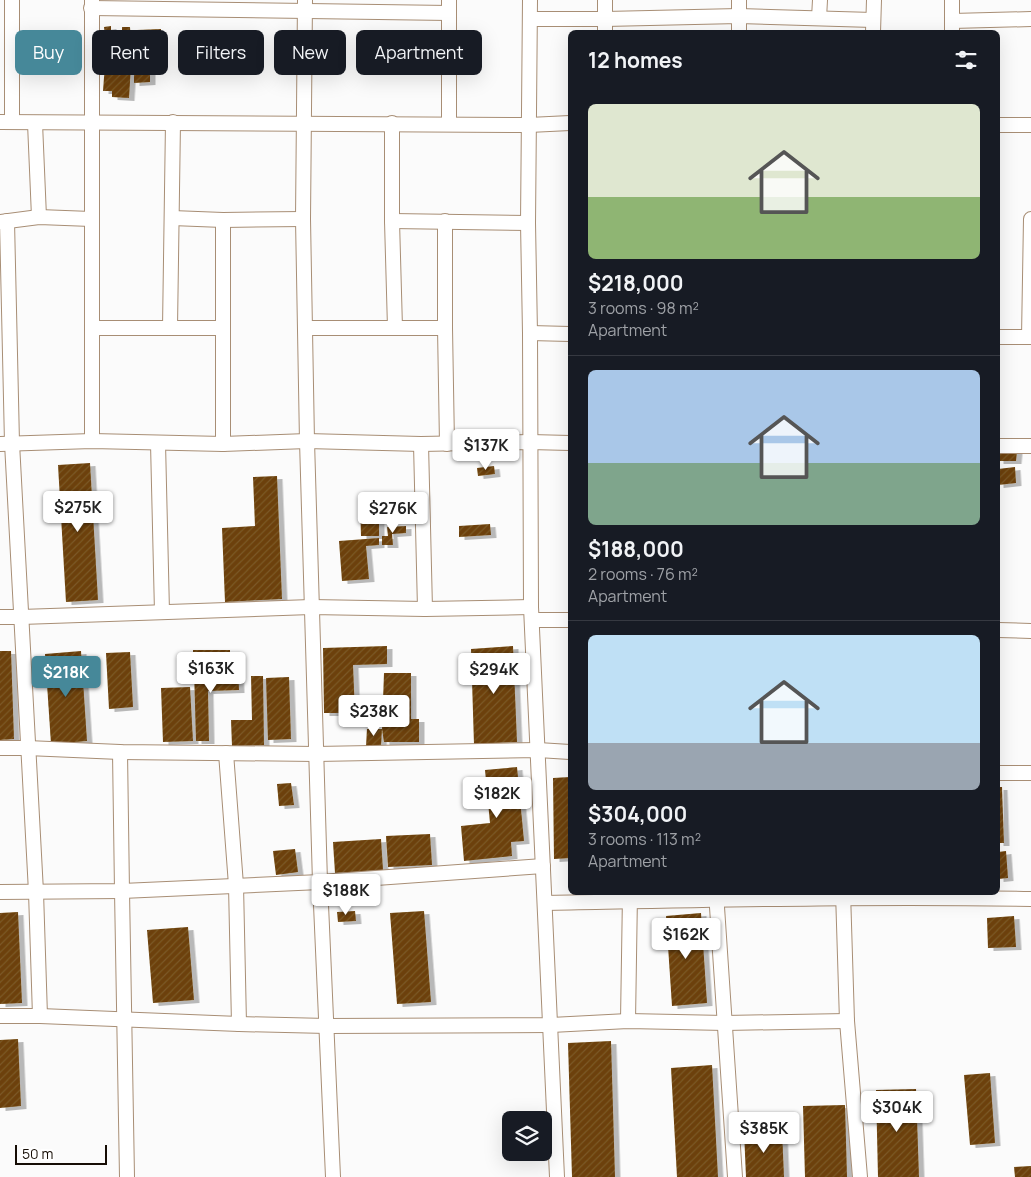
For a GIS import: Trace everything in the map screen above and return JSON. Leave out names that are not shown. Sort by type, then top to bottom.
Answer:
[{"type":"street","points":[[530,0],[528,222],[531,614],[557,1177]]},
{"type":"street","points":[[605,0],[605,26]]},
{"type":"street","points":[[739,0],[739,30]]},
{"type":"street","points":[[820,0],[820,18]]},
{"type":"street","points":[[530,18],[605,26],[739,16],[820,18],[873,26],[874,0]]},
{"type":"street","points":[[952,0],[952,27],[1031,19]]},
{"type":"street","points":[[92,441],[92,4],[449,6],[449,124]]},
{"type":"street","points":[[305,6],[306,441],[320,882],[333,1177]]},
{"type":"street","points":[[8,9],[6,122],[529,125],[568,123]]},
{"type":"street","points":[[170,328],[173,122]]},
{"type":"street","points":[[35,123],[39,217]]},
{"type":"street","points":[[392,123],[395,328]]},
{"type":"street","points":[[1000,125],[1031,125]]},
{"type":"street","points":[[40,1016],[36,892],[21,617],[6,443],[3,221],[39,217],[91,219]]},
{"type":"street","points":[[172,218],[223,220],[304,219]]},
{"type":"street","points":[[223,220],[223,444]]},
{"type":"street","points":[[392,221],[528,222]]},
{"type":"street","points":[[445,221],[447,444]]},
{"type":"street","points":[[1000,337],[1030,337],[1031,221]]},
{"type":"street","points":[[92,328],[222,328]]},
{"type":"street","points":[[306,328],[445,328]]},
{"type":"street","points":[[530,333],[568,334]]},
{"type":"street","points":[[6,443],[92,441],[223,444],[306,441],[421,444],[568,443]]},
{"type":"street","points":[[158,442],[162,612]]},
{"type":"street","points":[[421,444],[425,608]]},
{"type":"street","points":[[1000,446],[1031,446]]},
{"type":"street","points":[[0,617],[311,607],[425,608],[531,614],[568,620]]},
{"type":"street","points":[[1000,630],[1031,631]]},
{"type":"street","points":[[0,748],[120,752],[316,754],[538,750],[568,752]]},
{"type":"street","points":[[120,752],[127,1177]]},
{"type":"street","points":[[226,753],[236,885],[239,1024]]},
{"type":"street","points":[[1000,773],[1031,773]]},
{"type":"street","points":[[0,892],[122,891],[320,882],[543,866]]},
{"type":"street","points":[[843,895],[847,1022],[860,1177]]},
{"type":"street","points":[[545,903],[630,897],[716,896],[936,895],[1031,899]]},
{"type":"street","points":[[716,896],[735,1177]]},
{"type":"street","points":[[628,1020],[630,897]]},
{"type":"street","points":[[0,1016],[327,1026],[551,1025],[628,1020],[725,1023],[847,1022]]},
{"type":"building","points":[[111,26],[111,30],[104,30],[104,27]]},
{"type":"building","points":[[122,27],[130,27],[130,30],[122,30]]},
{"type":"building","points":[[104,75],[130,75],[129,98],[112,97],[112,91],[103,91]]},
{"type":"building","points":[[134,75],[150,75],[150,82],[134,83]]},
{"type":"building","points":[[1000,451],[1017,451],[1016,461],[1000,461]]},
{"type":"building","points":[[90,463],[98,600],[66,602],[58,465]]},
{"type":"building","points":[[494,466],[495,474],[478,476],[477,468]]},
{"type":"building","points":[[1015,467],[1016,483],[1000,485],[1000,469]]},
{"type":"building","points":[[277,476],[282,599],[225,602],[222,528],[255,526],[253,477]]},
{"type":"building","points":[[360,500],[379,500],[379,536],[361,536]]},
{"type":"building","points":[[490,524],[491,535],[459,537],[459,526]]},
{"type":"building","points":[[406,526],[406,533],[392,534],[393,545],[382,545],[382,536],[388,536],[387,527]]},
{"type":"building","points":[[379,538],[379,545],[366,546],[369,579],[342,581],[339,541]]},
{"type":"building","points":[[387,646],[387,664],[353,665],[355,713],[324,713],[323,648]]},
{"type":"building","points":[[513,646],[517,742],[474,744],[471,649]]},
{"type":"building","points":[[193,650],[230,650],[230,664],[193,663]]},
{"type":"building","points":[[0,651],[11,651],[14,739],[0,740]]},
{"type":"building","points":[[81,651],[87,741],[51,744],[45,654]]},
{"type":"building","points":[[130,652],[133,707],[109,709],[106,653]]},
{"type":"building","points":[[238,667],[239,690],[208,691],[209,741],[196,741],[194,669]]},
{"type":"building","points":[[384,673],[411,673],[411,719],[419,719],[419,742],[384,742],[382,729]]},
{"type":"building","points":[[251,676],[263,676],[264,745],[232,746],[231,720],[252,720]]},
{"type":"building","points":[[289,677],[291,739],[268,740],[266,678]]},
{"type":"building","points":[[190,687],[193,741],[163,742],[161,688]]},
{"type":"building","points":[[367,729],[382,729],[381,746],[366,746]]},
{"type":"building","points":[[517,767],[524,841],[511,842],[512,856],[464,861],[461,826],[490,823],[485,770]]},
{"type":"building","points":[[568,777],[568,858],[554,859],[553,778]]},
{"type":"building","points":[[291,783],[294,805],[279,806],[277,784]]},
{"type":"building","points":[[1000,787],[1002,787],[1004,843],[1000,843]]},
{"type":"building","points":[[430,834],[432,865],[388,867],[386,836]]},
{"type":"building","points":[[381,839],[383,870],[335,873],[333,842]]},
{"type":"building","points":[[295,849],[298,872],[276,875],[273,851]]},
{"type":"building","points":[[1006,851],[1008,878],[1000,879],[1000,852]]},
{"type":"building","points":[[355,911],[356,921],[338,922],[337,912]]},
{"type":"building","points":[[424,911],[431,1002],[397,1004],[390,913]]},
{"type":"building","points":[[18,912],[22,1003],[0,1004],[0,913]]},
{"type":"building","points":[[701,913],[707,1003],[672,1006],[666,916]]},
{"type":"building","points":[[1014,916],[1016,947],[988,948],[987,918]]},
{"type":"building","points":[[188,927],[194,1000],[153,1003],[147,930]]},
{"type":"building","points":[[18,1039],[21,1106],[0,1108],[0,1040]]},
{"type":"building","points":[[611,1041],[615,1177],[572,1177],[568,1043]]},
{"type":"building","points":[[712,1065],[718,1177],[677,1177],[671,1068]]},
{"type":"building","points":[[990,1073],[995,1143],[970,1145],[964,1075]]},
{"type":"building","points":[[916,1089],[919,1177],[878,1177],[876,1090]]},
{"type":"building","points":[[845,1105],[847,1177],[805,1177],[803,1106]]},
{"type":"building","points":[[782,1130],[784,1177],[746,1177],[744,1131]]},
{"type":"building","points":[[1031,1166],[1031,1177],[1015,1177],[1014,1167]]}]
